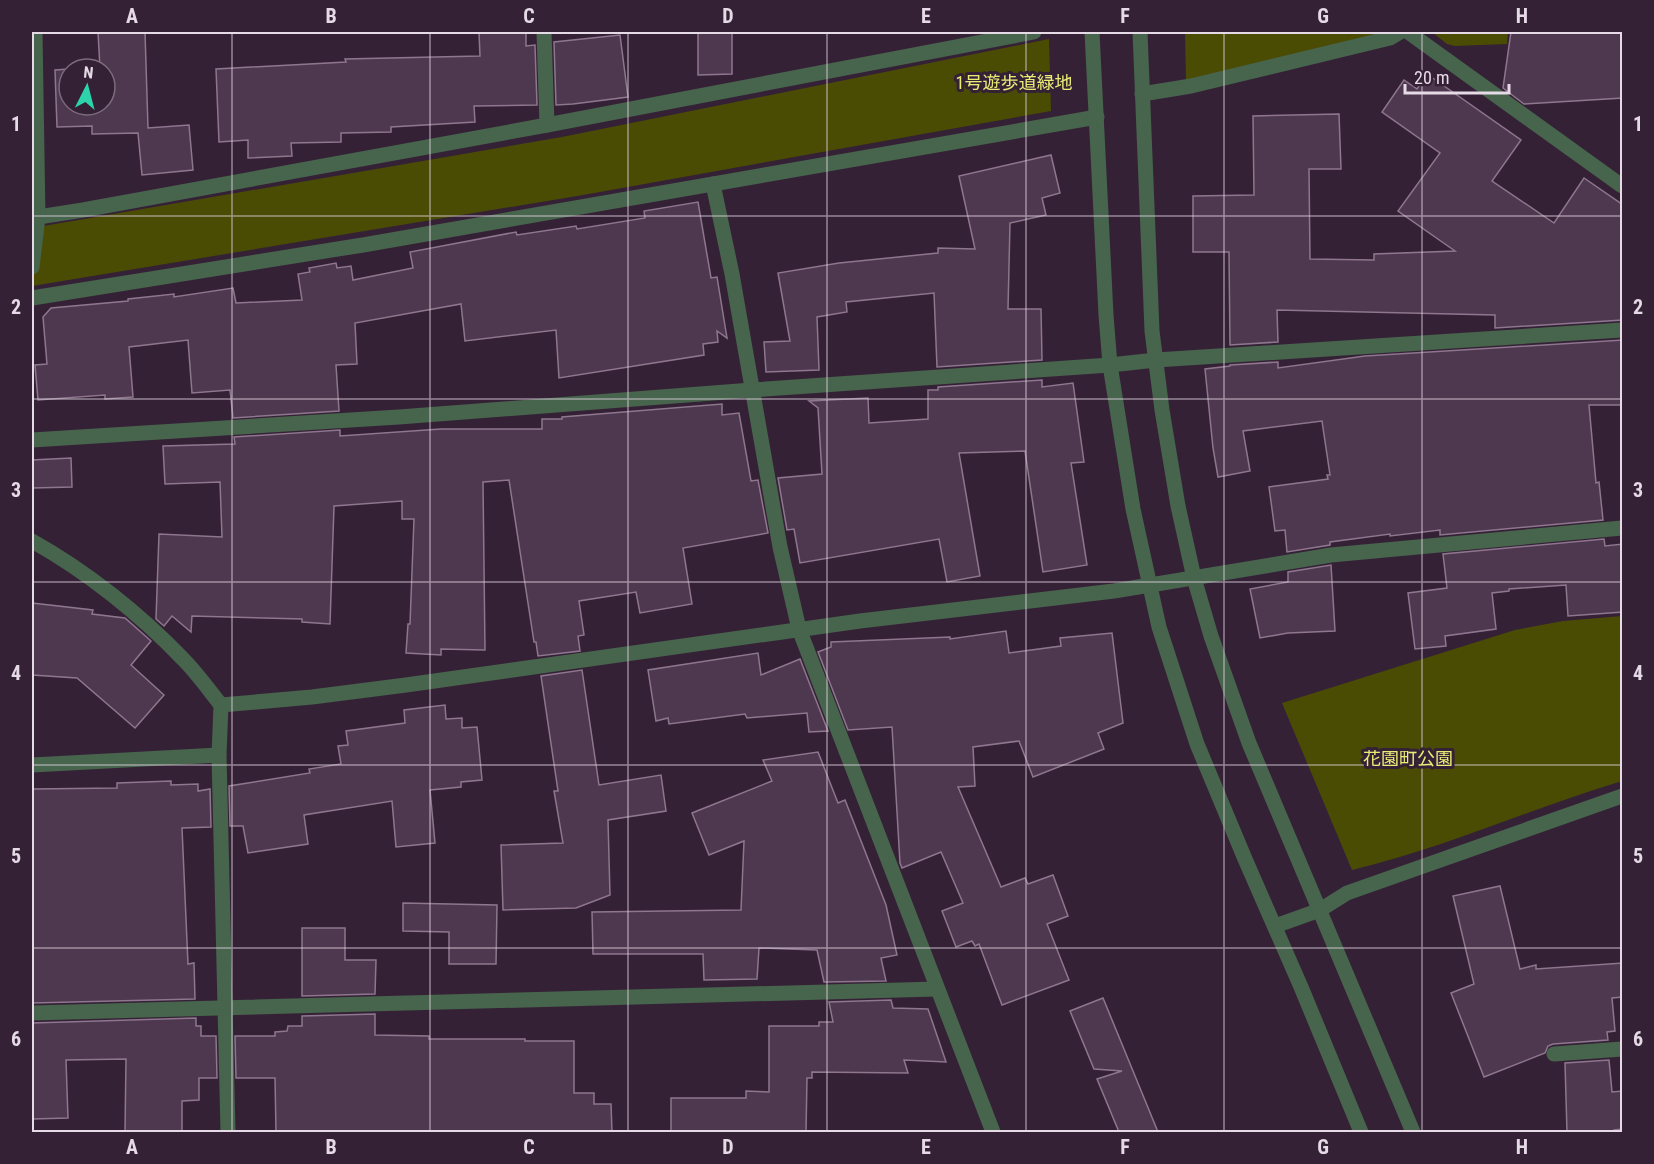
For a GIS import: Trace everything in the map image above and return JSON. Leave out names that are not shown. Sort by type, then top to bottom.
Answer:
[{"type":"street","points":[[32,267],[35,217],[35,32]]},
{"type":"street","points":[[544,32],[547,125]]},
{"type":"street","points":[[35,217],[547,125],[1034,32]]},
{"type":"street","points":[[1092,32],[1104,291],[1110,365],[1133,509],[1159,627],[1197,744],[1361,1132]]},
{"type":"street","points":[[1140,32],[1151,309],[1156,360],[1162,410],[1194,578],[1211,636],[1249,743],[1413,1132]]},
{"type":"street","points":[[1142,94],[1191,86],[1390,38],[1400,32]]},
{"type":"street","points":[[1408,32],[1623,186]]},
{"type":"street","points":[[32,298],[363,245],[1097,117]]},
{"type":"street","points":[[713,184],[732,274],[780,547],[799,629],[993,1132]]},
{"type":"street","points":[[32,440],[399,417],[1156,360],[1623,330]]},
{"type":"street","points":[[221,705],[312,697],[406,685],[799,629],[1149,586],[1331,555],[1623,528]]},
{"type":"street","points":[[32,541],[67,562],[113,596],[149,627],[183,659],[221,705],[219,755],[228,1132]]},
{"type":"street","points":[[32,765],[219,755]]},
{"type":"street","points":[[1275,926],[1320,910],[1347,893],[1623,796]]},
{"type":"street","points":[[32,1013],[937,989]]},
{"type":"street","points":[[1554,1054],[1623,1049]]},
{"type":"green space","points":[[1185,32],[1380,32],[1379,35],[1186,81]]},
{"type":"green space","points":[[1432,32],[1508,32],[1507,44],[1455,46],[1447,44]]},
{"type":"green space","name":"1号遊歩道緑地","points":[[1049,39],[1051,111],[583,195],[32,286],[32,228],[562,137]]},
{"type":"green space","name":"花園町公園","points":[[1622,616],[1622,781],[1421,851],[1352,870],[1282,703],[1515,630],[1563,621]]},
{"type":"building","points":[[98,32],[145,32],[148,128],[189,125],[193,170],[142,175],[138,133],[92,134],[92,126],[57,127],[55,70],[57,70],[57,117],[117,117],[117,57],[99,57]]},
{"type":"building","points":[[479,32],[526,32],[526,46],[535,45],[537,105],[474,106],[475,122],[391,127],[391,132],[341,133],[341,142],[291,143],[292,156],[248,158],[248,140],[219,142],[216,69],[346,62],[345,59],[480,56]]},
{"type":"building","points":[[698,32],[732,32],[732,74],[698,75]]},
{"type":"building","points":[[1511,32],[1623,32],[1623,98],[1524,104],[1503,88]]},
{"type":"building","points":[[620,35],[628,97],[556,105],[554,42]]},
{"type":"building","points":[[1427,74],[1521,140],[1492,181],[1554,223],[1584,178],[1623,205],[1623,320],[1495,328],[1495,315],[1277,310],[1278,342],[1230,345],[1229,252],[1193,252],[1193,196],[1254,195],[1253,116],[1339,114],[1341,169],[1309,169],[1310,259],[1374,260],[1374,254],[1455,251],[1398,211],[1440,153],[1382,112],[1404,80],[1417,89]]},
{"type":"building","points":[[1051,155],[1060,193],[1042,198],[1046,215],[1010,223],[1008,309],[1041,309],[1042,360],[937,367],[934,293],[846,302],[847,312],[817,317],[819,370],[766,372],[764,342],[790,341],[778,273],[839,263],[938,253],[938,248],[975,249],[959,176]]},
{"type":"building","points":[[698,202],[711,278],[717,277],[727,338],[717,331],[718,342],[703,344],[704,355],[559,378],[556,330],[465,341],[461,304],[355,323],[357,364],[336,365],[339,411],[233,418],[230,390],[192,393],[188,340],[129,347],[133,397],[105,399],[105,395],[38,400],[35,365],[47,364],[43,317],[51,308],[174,294],[174,297],[233,288],[236,303],[302,300],[298,274],[310,272],[309,268],[336,263],[337,268],[351,266],[353,280],[413,268],[410,252],[516,232],[517,235],[576,226],[577,229],[645,218],[644,211]]},
{"type":"building","points":[[1623,340],[1623,405],[1589,405],[1596,483],[1599,482],[1603,520],[1440,535],[1440,530],[1390,536],[1390,534],[1330,542],[1330,545],[1287,552],[1285,530],[1275,531],[1269,487],[1328,479],[1327,475],[1330,475],[1322,421],[1243,431],[1250,471],[1218,477],[1205,369],[1278,362],[1278,368],[1365,356]]},
{"type":"building","points":[[1042,380],[1042,387],[1073,383],[1084,462],[1071,463],[1087,565],[1043,572],[1025,451],[959,453],[980,576],[947,582],[939,539],[800,563],[794,529],[787,530],[778,478],[822,474],[818,408],[809,401],[868,398],[869,423],[928,419],[928,390],[938,390],[938,387]]},
{"type":"building","points":[[722,404],[722,415],[739,413],[751,481],[758,480],[768,533],[683,548],[692,604],[640,613],[636,592],[579,601],[584,635],[578,636],[580,651],[538,656],[509,480],[483,482],[485,650],[441,649],[441,655],[406,653],[408,624],[410,624],[414,519],[402,519],[402,501],[334,506],[330,624],[302,622],[302,619],[192,616],[191,632],[172,616],[164,626],[156,619],[159,534],[222,537],[220,482],[165,484],[163,446],[235,444],[234,437],[340,430],[340,436],[441,429],[542,429],[542,419]]},
{"type":"building","points":[[71,458],[72,487],[32,488],[32,460]]},
{"type":"building","points":[[1604,539],[1605,546],[1623,544],[1623,612],[1568,616],[1566,585],[1509,589],[1509,591],[1492,593],[1496,629],[1445,636],[1446,646],[1415,649],[1408,593],[1447,588],[1443,554]]},
{"type":"building","points":[[1331,565],[1335,631],[1288,633],[1260,638],[1250,589],[1288,582],[1288,572]]},
{"type":"building","points":[[32,603],[93,610],[92,614],[125,618],[151,641],[131,665],[164,695],[135,728],[77,678],[32,675]]},
{"type":"building","points":[[1006,631],[1009,653],[1061,646],[1060,638],[1112,633],[1123,723],[1098,733],[1104,749],[1033,777],[1019,741],[973,747],[975,786],[958,787],[1001,887],[1025,878],[1028,884],[1053,875],[1068,916],[1047,924],[1069,980],[1002,1005],[979,944],[975,946],[972,941],[956,947],[942,911],[963,903],[941,852],[902,868],[900,863],[892,727],[848,730],[818,652],[831,647],[831,642],[950,637],[950,639]]},
{"type":"building","points":[[758,653],[761,675],[800,659],[828,731],[809,732],[807,713],[747,718],[745,714],[669,724],[668,718],[656,721],[648,670]]},
{"type":"building","points":[[582,670],[599,785],[661,775],[666,811],[608,820],[610,895],[576,908],[503,910],[501,845],[563,843],[554,791],[558,791],[541,676]]},
{"type":"building","points":[[445,705],[446,719],[462,718],[462,728],[477,727],[482,780],[461,782],[461,787],[430,790],[435,843],[396,847],[392,801],[304,815],[308,844],[248,853],[243,826],[230,826],[229,786],[310,773],[309,769],[341,764],[338,746],[348,745],[346,731],[405,723],[404,710]]},
{"type":"building","points":[[818,752],[838,803],[845,800],[886,905],[897,955],[881,958],[886,981],[824,982],[817,950],[759,948],[757,979],[704,980],[703,954],[593,954],[592,912],[741,910],[744,841],[709,855],[692,813],[772,781],[763,760]]},
{"type":"building","points":[[171,781],[171,785],[198,784],[198,791],[210,789],[211,827],[182,828],[188,964],[194,963],[195,999],[32,1003],[32,789],[117,788],[117,783]]},
{"type":"building","points":[[1500,886],[1520,969],[1536,965],[1536,969],[1623,963],[1623,997],[1612,998],[1615,1031],[1607,1032],[1608,1040],[1553,1044],[1548,1046],[1545,1053],[1484,1077],[1451,993],[1474,984],[1453,896]]},
{"type":"building","points":[[403,903],[497,905],[496,964],[449,964],[449,932],[403,931]]},
{"type":"building","points":[[302,928],[345,928],[345,960],[376,960],[375,994],[302,996]]},
{"type":"building","points":[[1103,998],[1158,1132],[1119,1132],[1097,1079],[1122,1071],[1094,1069],[1070,1011]]},
{"type":"building","points":[[891,1000],[893,1008],[928,1009],[946,1062],[904,1060],[908,1073],[812,1072],[812,1078],[807,1078],[806,1132],[671,1132],[671,1098],[746,1098],[746,1091],[769,1092],[769,1026],[819,1026],[819,1022],[833,1022],[829,1002]]},
{"type":"building","points":[[375,1014],[375,1035],[429,1036],[429,1039],[574,1041],[574,1093],[594,1093],[594,1104],[611,1104],[612,1132],[276,1132],[275,1078],[236,1078],[235,1036],[275,1036],[275,1032],[287,1031],[288,1026],[302,1026],[302,1016]]},
{"type":"building","points":[[196,1018],[196,1026],[201,1026],[201,1036],[216,1036],[217,1078],[199,1078],[199,1100],[182,1101],[182,1132],[125,1132],[126,1059],[66,1060],[68,1118],[33,1119],[32,1023]]},
{"type":"building","points":[[1609,1060],[1612,1092],[1623,1091],[1623,1129],[1614,1130],[1614,1132],[1567,1132],[1565,1063]]}]
